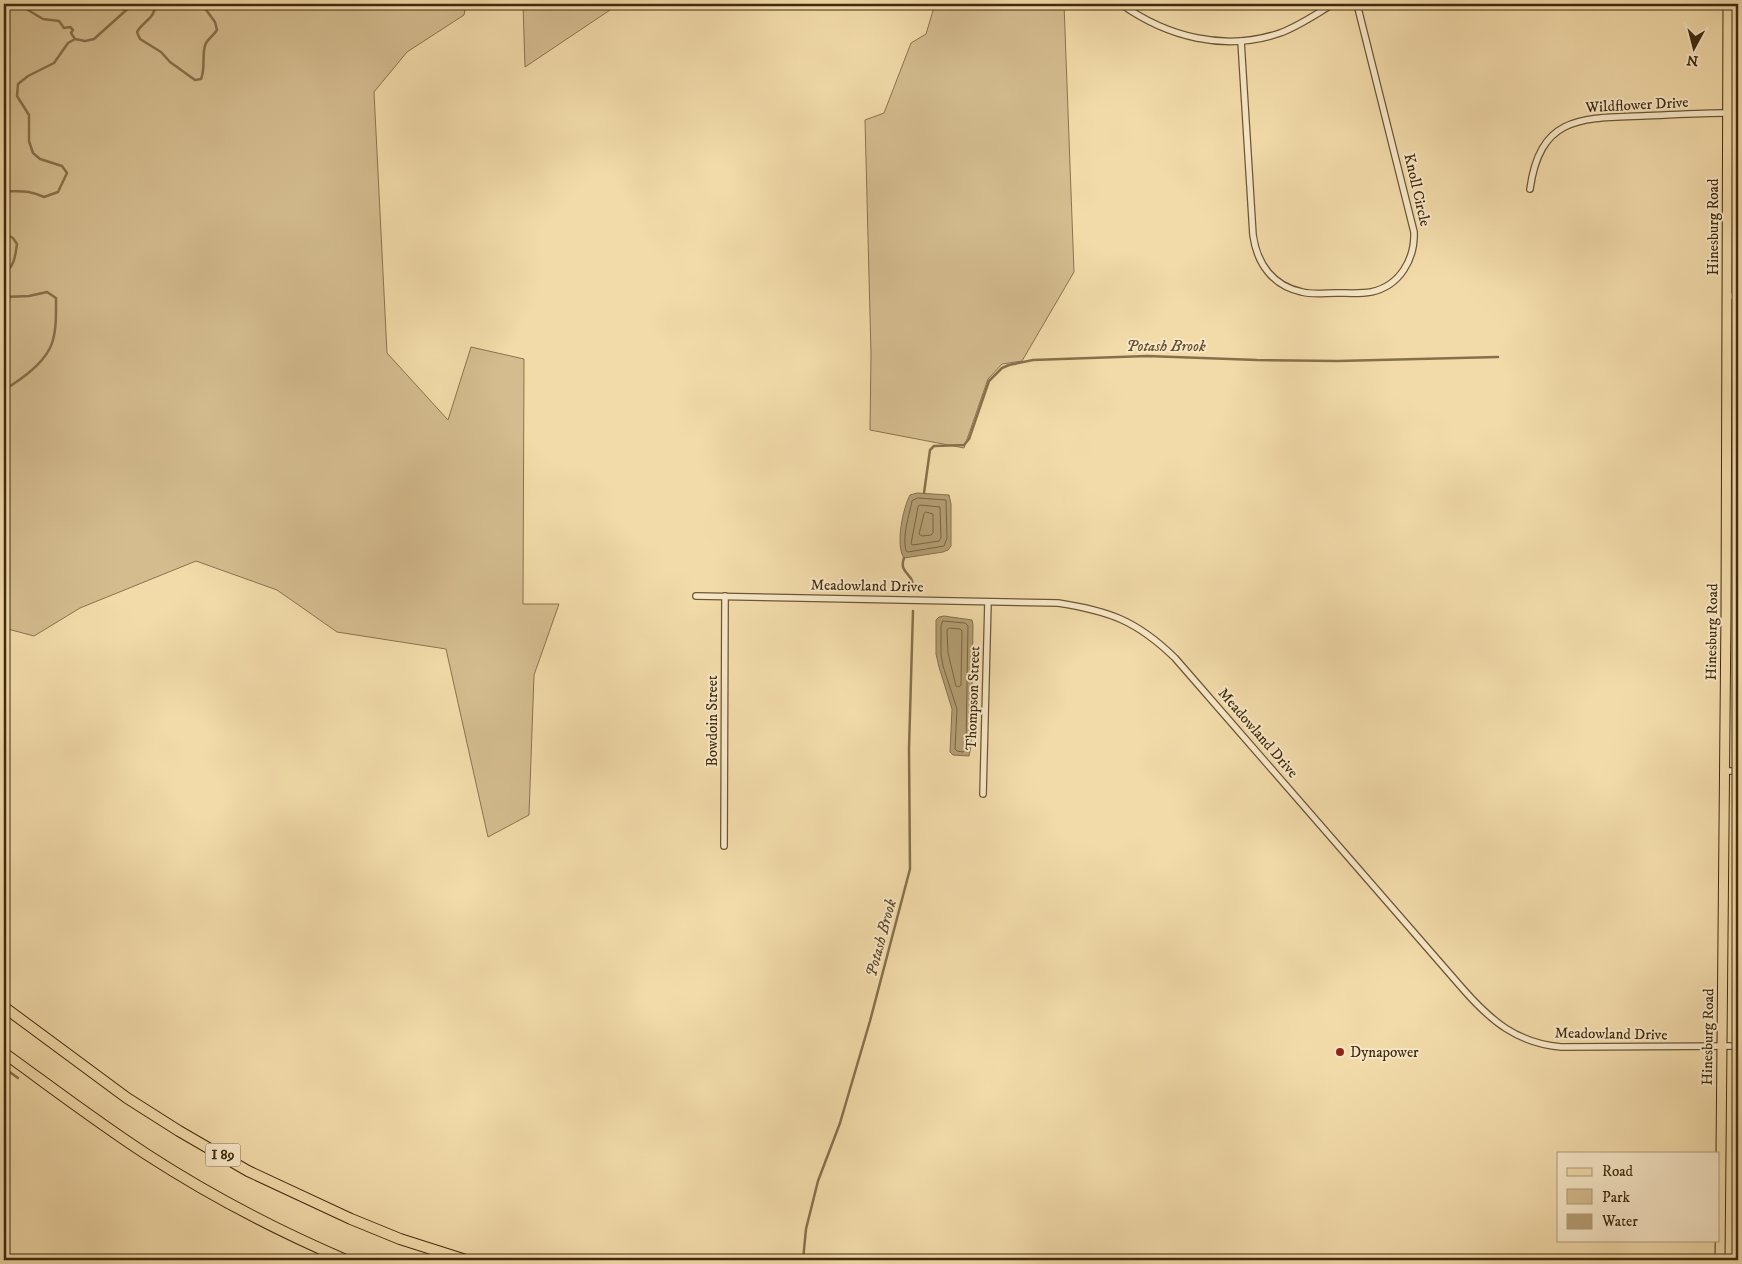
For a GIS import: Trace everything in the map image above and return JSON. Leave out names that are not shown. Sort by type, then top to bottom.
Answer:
[{"type":"highway","name":"I 89","points":[[4,1006],[128,1098],[179,1131],[248,1171],[351,1219],[400,1239],[466,1260]]},
{"type":"highway","name":"I 89","points":[[4,1053],[88,1114],[174,1171],[262,1221],[346,1260]]},
{"type":"main road","name":"Hinesburg Road","points":[[1720,1260],[1728,4]]},
{"type":"street","points":[[1121,4],[1143,18],[1174,33],[1213,41],[1241,41],[1267,36],[1289,29],[1333,4]]},
{"type":"street","name":"Knoll Circle","points":[[1241,41],[1254,235],[1256,252],[1261,263],[1272,277],[1281,284],[1302,292],[1313,294],[1374,292],[1394,280],[1405,268],[1413,251],[1414,232],[1357,4]]},
{"type":"street","name":"Wildflower Drive","points":[[1530,189],[1534,168],[1542,148],[1557,131],[1568,124],[1580,120],[1618,117],[1727,113]]},
{"type":"street","points":[[1727,296],[1738,296]]},
{"type":"street","name":"Meadowland Drive","points":[[696,596],[1058,603],[1089,608],[1127,621],[1144,631],[1160,644],[1200,685],[1482,1011],[1499,1024],[1516,1035],[1548,1046],[1738,1046]]},
{"type":"street","name":"Bowdoin Street","points":[[724,846],[725,596]]},
{"type":"street","name":"Thompson Street","points":[[983,794],[988,602]]},
{"type":"street","points":[[1724,771],[1738,771]]},
{"type":"green space","points":[[4,4],[466,4],[464,15],[407,52],[374,92],[387,353],[448,420],[471,347],[524,359],[523,604],[559,604],[534,675],[529,815],[488,837],[446,649],[337,632],[277,590],[196,561],[80,608],[34,636],[4,628]]},
{"type":"green space","points":[[523,4],[619,4],[525,67]]},
{"type":"green space","points":[[935,4],[1064,4],[1074,272],[1022,361],[1002,364],[988,379],[964,448],[870,430],[871,354],[865,120],[884,113],[911,43],[926,34]]},
{"type":"water","points":[[917,493],[949,495],[951,504],[951,546],[943,552],[904,558],[900,544],[903,517],[910,495]]},
{"type":"water","points":[[944,616],[972,620],[973,625],[971,746],[969,756],[953,755],[950,752],[952,709],[936,654],[936,620]]},
{"type":"waterway","points":[[18,4],[43,19],[59,21],[64,28],[70,27],[73,30],[71,33],[75,39]]},
{"type":"waterway","points":[[4,191],[28,192],[44,197],[58,192],[67,173],[62,166],[40,159],[33,153],[29,141],[29,115],[17,96],[18,84],[28,76],[54,63],[68,43],[75,39],[85,41],[94,39],[133,4]]},
{"type":"waterway","points":[[155,4],[153,13],[137,32],[140,39],[161,52],[170,62],[195,80],[201,79],[206,43],[217,30],[215,22],[204,7],[204,4]]},
{"type":"waterway","points":[[4,233],[13,238],[17,244],[12,264],[4,273]]},
{"type":"waterway","points":[[4,297],[29,296],[47,292],[56,298],[56,323],[50,348],[30,372],[4,390]]},
{"type":"waterway","name":"Potash Brook","points":[[924,493],[930,450],[934,446],[964,445],[969,439],[989,381],[1002,368],[1009,365],[1033,360],[1147,356],[1338,361],[1498,357]]},
{"type":"waterway","name":"Potash Brook","points":[[904,558],[903,567],[912,580],[913,589]]},
{"type":"waterway","name":"Potash Brook","points":[[803,1260],[806,1229],[818,1181],[840,1123],[870,1021],[910,869],[909,748],[913,611]]},
{"type":"waterway","points":[[4,1068],[18,1078]]},
{"type":"place","name":"Dynapower","points":[[1340,1052]]}]
